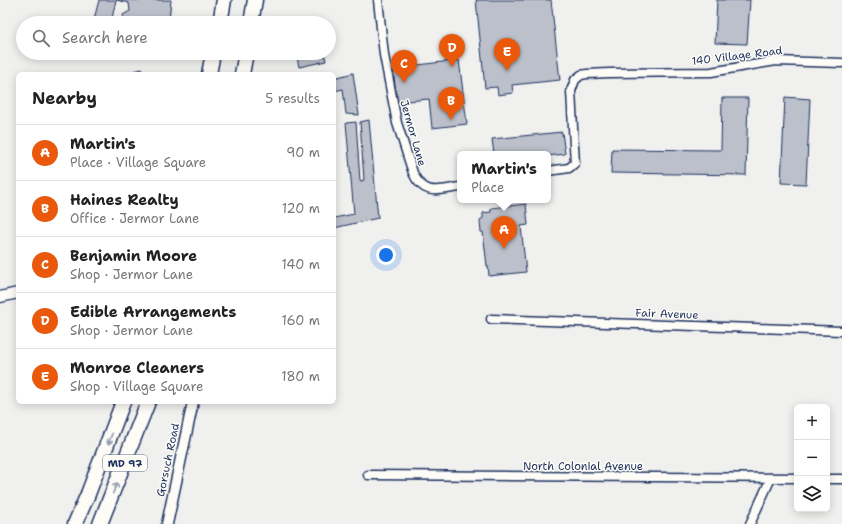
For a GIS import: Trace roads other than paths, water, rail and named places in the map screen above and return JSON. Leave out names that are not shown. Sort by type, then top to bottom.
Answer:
[{"type":"highway","points":[[221,16],[224,0]]},
{"type":"highway","points":[[252,16],[255,0]]},
{"type":"highway","points":[[209,72],[212,60]]},
{"type":"highway","points":[[242,72],[245,60]]},
{"type":"highway","name":"MD 97","points":[[75,524],[111,437],[122,404]]},
{"type":"highway","name":"MD 97","points":[[100,524],[147,404]]},
{"type":"street","name":"Jermor Lane","points":[[378,0],[384,55],[397,123],[413,173],[421,186],[426,189],[432,191],[457,188]]},
{"type":"street","name":"140 Village Road","points":[[551,171],[569,168],[574,163],[571,91],[575,80],[581,76],[587,74],[711,72],[776,61],[842,63]]},
{"type":"street","points":[[0,297],[16,293]]},
{"type":"street","name":"Fair Avenue","points":[[492,319],[842,331]]},
{"type":"street","name":"Gorsuch Road","points":[[167,524],[193,404]]},
{"type":"street","name":"North Colonial Avenue","points":[[368,475],[794,478]]},
{"type":"street","points":[[750,524],[771,478]]},
{"type":"street","points":[[830,478],[842,479]]},
{"type":"place","name":"Edible Arrangements","points":[[452,67]]},
{"type":"place","name":"Monroe Cleaners","points":[[507,71]]},
{"type":"place","name":"Benjamin Moore","points":[[404,83]]},
{"type":"place","name":"Haines Realty","points":[[451,120]]},
{"type":"place","name":"Martin's","points":[[504,249]]}]
